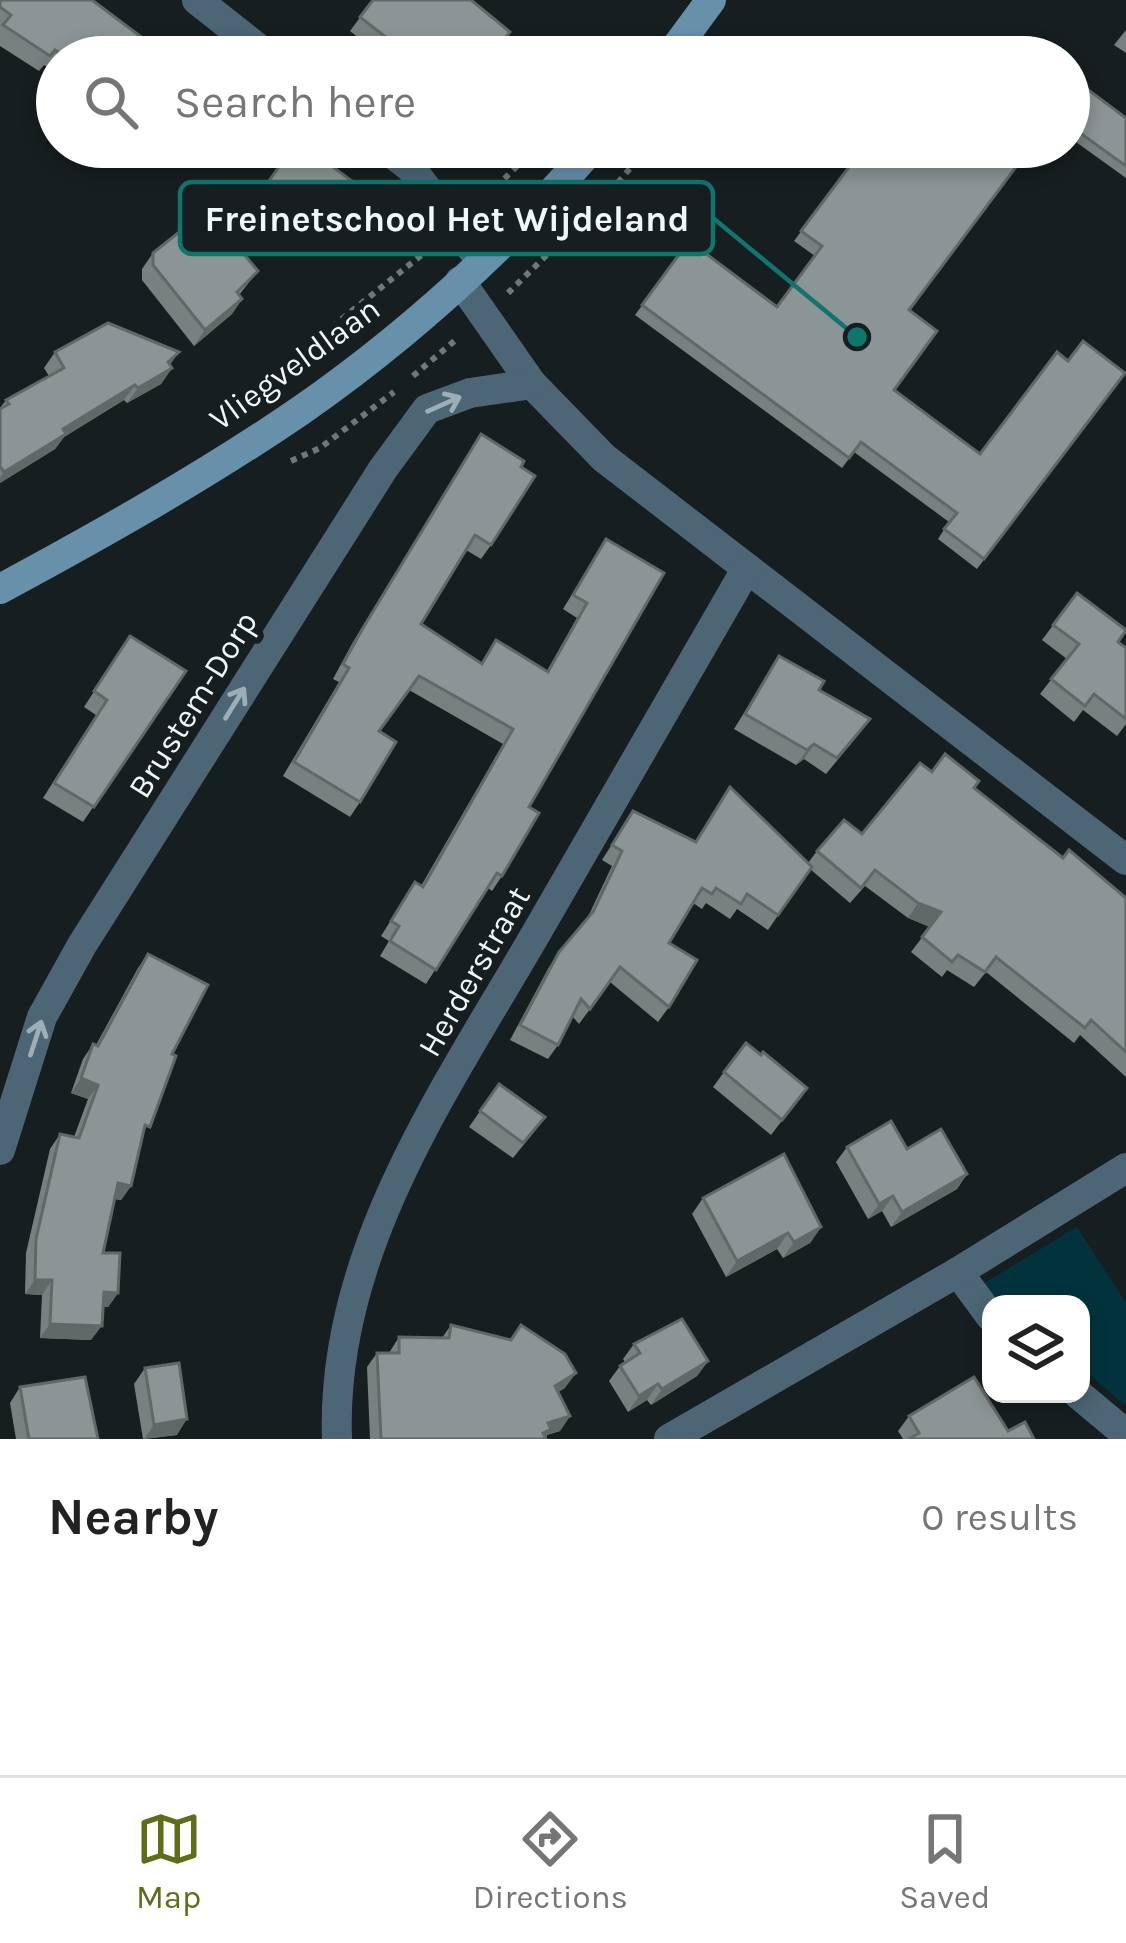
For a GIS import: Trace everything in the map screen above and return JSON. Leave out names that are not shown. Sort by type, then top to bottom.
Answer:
[{"type":"main road","points":[[684,36],[711,0]]},
{"type":"main road","name":"Vliegveldlaan","points":[[0,589],[299,411],[373,356],[471,272],[573,168]]},
{"type":"street","points":[[196,0],[242,36]]},
{"type":"street","points":[[411,168],[455,228],[485,315],[532,384],[604,458],[1126,860]]},
{"type":"street","name":"Brustem-Dorp","points":[[0,1150],[42,1017],[82,945],[383,469],[427,410],[470,393],[532,384]]},
{"type":"street","name":"Herderstraat","points":[[337,1439],[338,1374],[355,1288],[415,1143],[747,568]]},
{"type":"street","points":[[669,1439],[958,1272],[1126,1168]]},
{"type":"street","points":[[958,1272],[982,1305]]},
{"type":"street","points":[[1089,1403],[1126,1434]]},
{"type":"path","name":"Vliegveldlaan","points":[[343,318],[455,228],[515,168]]},
{"type":"path","points":[[396,390],[485,315],[629,168]]},
{"type":"shaded area","points":[[1077,1227],[1126,1303],[1126,1406],[1090,1376],[1090,1295],[993,1295],[981,1285]]},
{"type":"building","points":[[0,0],[92,0],[140,36],[36,36],[36,47],[3,25],[11,15],[0,7]]},
{"type":"building","points":[[373,0],[471,0],[510,32],[507,36],[384,36],[360,17]]},
{"type":"building","points":[[1090,91],[1126,118],[1126,166],[1090,140]]},
{"type":"building","points":[[278,168],[334,168],[356,184],[337,210],[329,204],[303,239],[254,202]]},
{"type":"building","points":[[848,168],[1015,168],[909,310],[937,331],[894,390],[980,454],[1057,352],[1068,361],[1083,341],[1125,373],[984,559],[944,529],[957,513],[861,442],[849,458],[642,305],[689,241],[777,307],[822,246],[801,231]]},
{"type":"building","points":[[222,228],[258,271],[237,292],[242,299],[205,330],[153,265],[153,253],[178,233],[200,248]]},
{"type":"building","points":[[108,323],[179,352],[168,362],[172,368],[63,429],[66,434],[4,472],[0,466],[0,409],[9,404],[6,400],[64,368],[55,352]]},
{"type":"building","points":[[481,434],[524,461],[521,467],[535,476],[491,545],[475,535],[421,624],[482,664],[496,640],[548,672],[587,603],[573,595],[606,539],[664,573],[529,807],[539,813],[502,876],[497,873],[436,970],[390,941],[399,926],[391,921],[415,882],[423,887],[513,729],[419,676],[379,731],[396,742],[360,802],[294,762],[349,668],[343,664],[363,628]]},
{"type":"building","points":[[1077,593],[1126,630],[1118,642],[1126,648],[1126,719],[1094,694],[1085,706],[1051,679],[1079,644],[1053,625]]},
{"type":"building","points":[[130,636],[186,671],[94,807],[54,783],[107,700],[94,691]]},
{"type":"building","points":[[779,656],[824,681],[819,690],[870,719],[837,758],[814,744],[807,750],[745,714]]},
{"type":"building","points":[[945,754],[979,781],[974,788],[1063,858],[1069,850],[1126,898],[1126,1052],[1091,1020],[1085,1028],[996,957],[985,972],[958,955],[952,962],[922,937],[941,912],[918,903],[875,870],[861,888],[817,851],[844,820],[862,834],[920,763],[932,772]]},
{"type":"building","points":[[730,787],[812,867],[778,915],[747,894],[741,904],[716,888],[712,894],[702,888],[669,943],[697,960],[669,1007],[620,967],[590,1009],[581,999],[558,1045],[520,1025],[559,952],[593,912],[622,851],[612,845],[633,811],[696,842]]},
{"type":"building","points":[[148,954],[208,985],[172,1054],[176,1056],[150,1127],[145,1125],[131,1186],[118,1183],[103,1253],[120,1253],[118,1293],[104,1292],[102,1326],[50,1324],[52,1280],[35,1280],[36,1239],[60,1134],[79,1138],[98,1085],[81,1078],[93,1044],[98,1046]]},
{"type":"building","points":[[746,1043],[807,1088],[782,1120],[724,1072]]},
{"type":"building","points":[[499,1084],[545,1117],[523,1143],[480,1111]]},
{"type":"building","points":[[891,1121],[907,1149],[941,1129],[967,1174],[902,1212],[893,1196],[879,1204],[847,1147]]},
{"type":"building","points":[[784,1154],[821,1227],[794,1242],[788,1233],[737,1261],[703,1198]]},
{"type":"building","points":[[682,1319],[708,1361],[662,1389],[658,1384],[639,1396],[620,1366],[640,1353],[634,1344]]},
{"type":"building","points":[[451,1325],[511,1340],[521,1325],[565,1354],[576,1373],[555,1386],[570,1416],[548,1423],[551,1429],[543,1433],[546,1439],[381,1439],[377,1353],[399,1353],[399,1337],[449,1338]]},
{"type":"building","points":[[179,1363],[187,1419],[154,1425],[145,1368]]},
{"type":"building","points":[[85,1377],[98,1439],[29,1439],[20,1387]]},
{"type":"building","points":[[974,1377],[982,1390],[982,1403],[990,1403],[1008,1431],[1025,1422],[1034,1439],[909,1439],[919,1433],[909,1416]]},
{"type":"place","name":"Freinetschool Het Wijdeland","points":[[857,337]]}]
